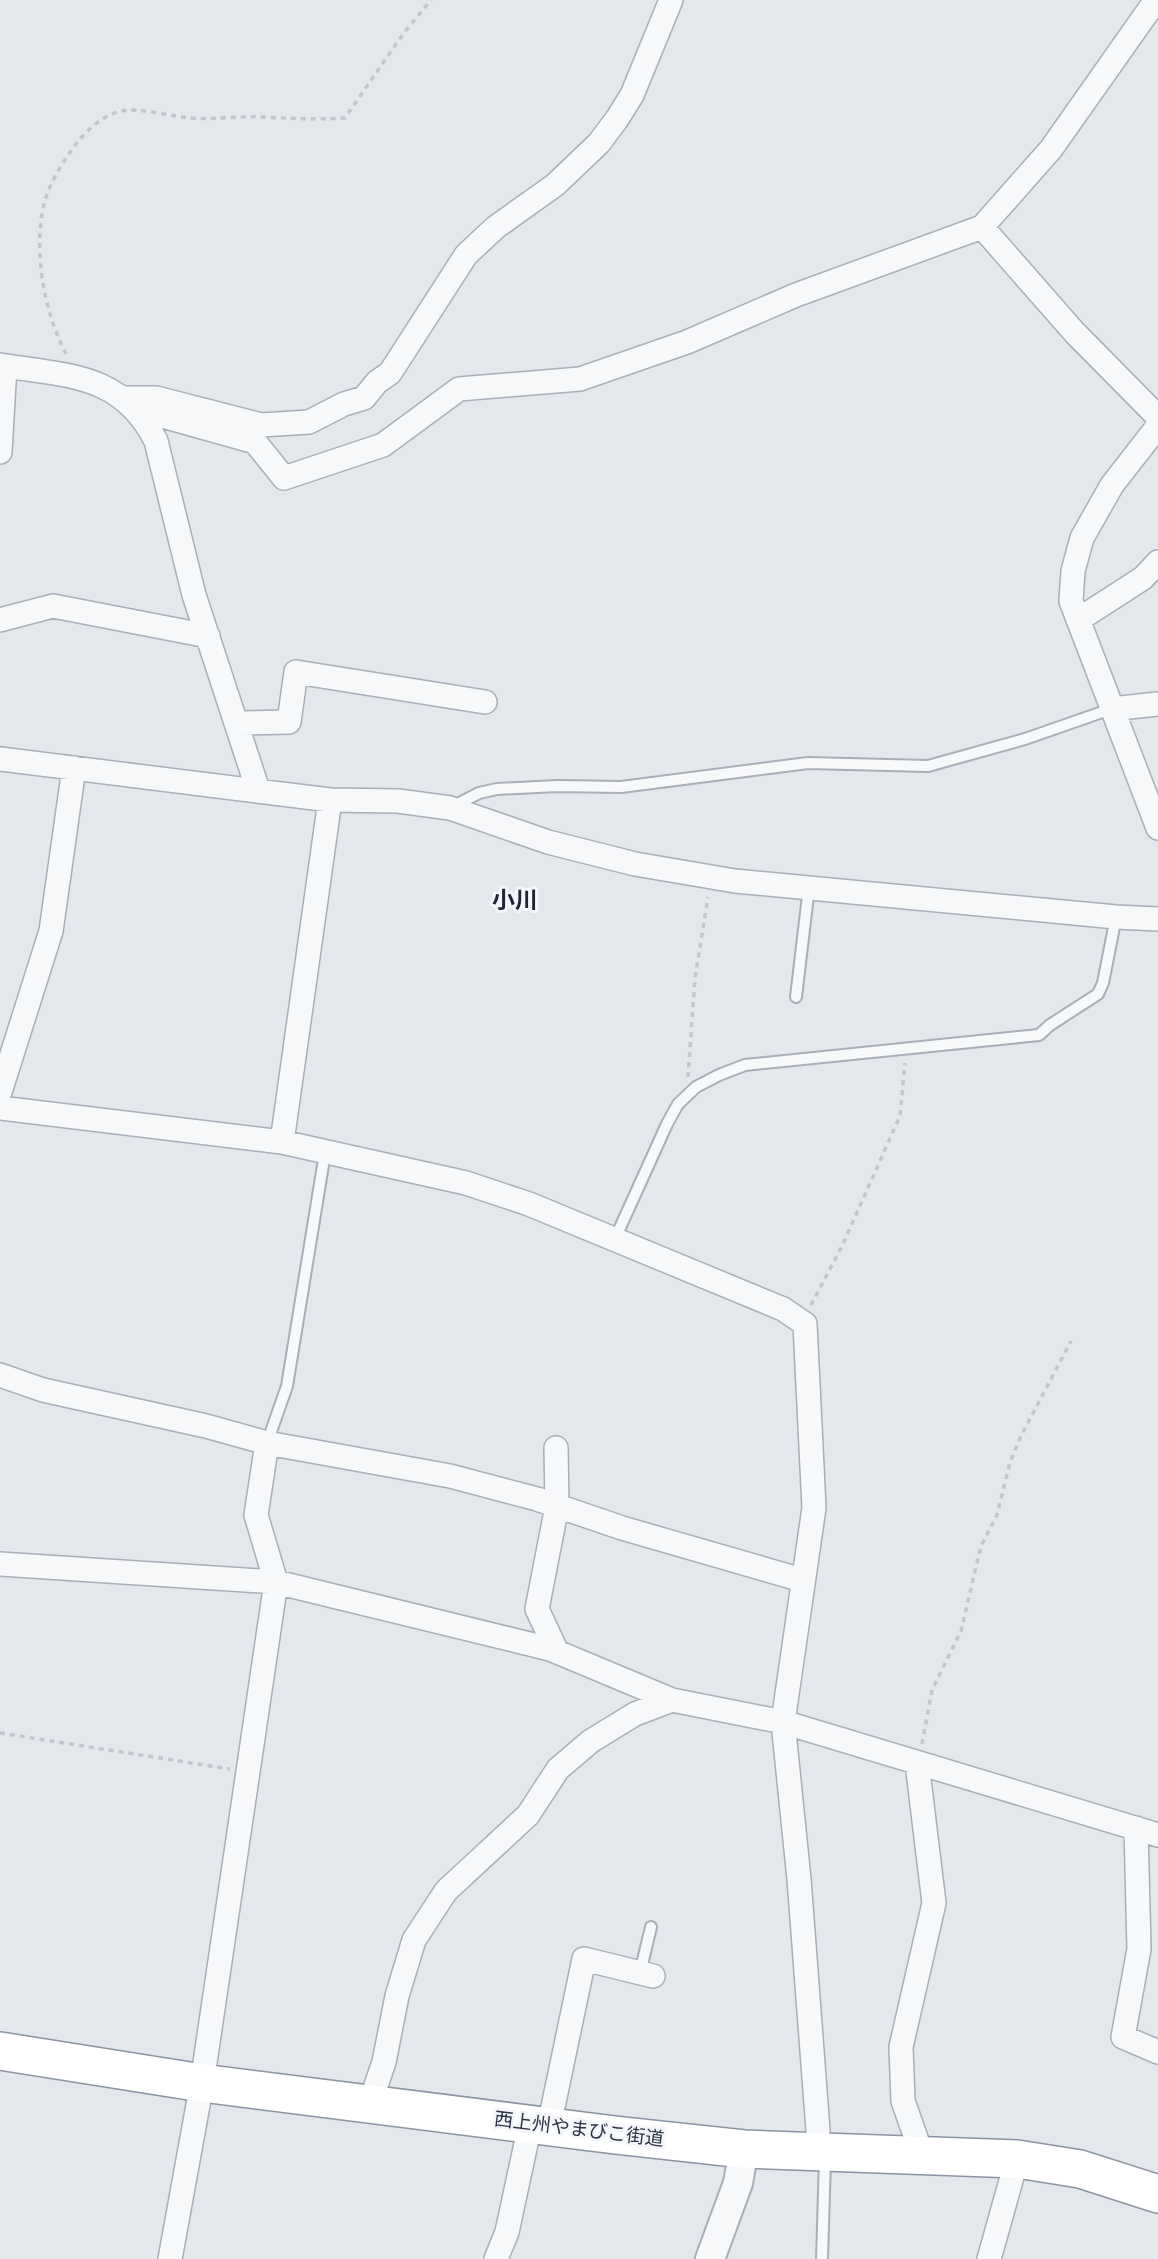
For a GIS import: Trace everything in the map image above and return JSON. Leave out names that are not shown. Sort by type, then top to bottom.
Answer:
[{"type":"highway","name":"西上州やまびこ街道","points":[[0,2052],[369,2106],[744,2149],[1017,2159],[1080,2169],[1158,2194]]},
{"type":"street","points":[[122,398],[156,398],[261,425],[309,422],[344,404],[364,398],[377,382],[390,373],[466,254],[496,227],[555,185],[599,142],[618,119],[632,95],[671,0]]},
{"type":"street","points":[[156,398],[166,417],[255,442],[284,478],[383,445],[459,389],[580,379],[687,342],[796,295],[982,227],[1051,149],[1156,0]]},
{"type":"street","points":[[982,227],[1075,333],[1158,417]]},
{"type":"street","points":[[0,452],[3,365],[96,382],[122,398],[145,419],[156,441],[194,595],[258,790]]},
{"type":"street","points":[[1158,426],[1112,485],[1082,538],[1073,571],[1071,601],[1158,828]]},
{"type":"street","points":[[1078,620],[1143,578],[1158,562]]},
{"type":"street","points":[[0,620],[53,606],[208,636]]},
{"type":"street","points":[[238,723],[289,723],[296,671],[485,702]]},
{"type":"street","points":[[1111,709],[1158,704]]},
{"type":"street","points":[[0,759],[330,800],[398,801],[450,808],[548,842],[635,864],[711,877],[1116,918],[1158,919]]},
{"type":"street","points":[[0,1092],[51,931],[74,768]]},
{"type":"street","points":[[282,1142],[330,800]]},
{"type":"street","points":[[0,1108],[282,1142],[466,1183],[506,1195],[783,1309],[806,1324],[814,1508],[783,1722],[799,1879],[821,2152]]},
{"type":"street","points":[[0,1375],[43,1390],[206,1426],[267,1443],[450,1476],[802,1580]]},
{"type":"street","points":[[170,2259],[202,2083],[276,1582],[256,1515],[267,1443]]},
{"type":"street","points":[[556,1448],[558,1506],[537,1608],[557,1652]]},
{"type":"street","points":[[0,1564],[276,1582],[557,1652],[671,1700],[783,1722],[1151,1832],[1139,1949],[1123,2037],[1158,2052]]},
{"type":"street","points":[[369,2106],[384,2063],[397,1996],[414,1940],[446,1891],[528,1815],[558,1769],[582,1748],[635,1714],[671,1700]]},
{"type":"street","points":[[917,1763],[934,1903],[901,2047],[903,2101],[922,2155]]},
{"type":"street","points":[[495,2259],[507,2232],[540,2126],[584,1959],[646,1974]]},
{"type":"street","points":[[710,2259],[738,2183],[744,2149]]},
{"type":"street","points":[[989,2259],[1017,2159]]},
{"type":"lane","points":[[450,808],[479,793],[497,789],[621,787],[808,763],[928,766],[1026,739],[1111,709]]},
{"type":"lane","points":[[796,997],[809,887]]},
{"type":"lane","points":[[614,1241],[667,1124],[678,1104],[690,1092],[719,1075],[745,1065],[1039,1035],[1098,994],[1103,983],[1116,918]]},
{"type":"lane","points":[[267,1443],[287,1386],[325,1153]]},
{"type":"lane","points":[[646,1974],[651,1927]]},
{"type":"lane","points":[[821,2152],[822,2259]]},
{"type":"path","points":[[79,377],[58,337],[42,279],[40,241],[44,204],[58,169],[82,135],[101,120],[124,110],[193,118],[345,118],[403,34],[431,0]]},
{"type":"path","points":[[690,1092],[688,1077],[695,978],[711,877]]},
{"type":"path","points":[[798,1319],[810,1308],[842,1246],[900,1116],[907,1049]]},
{"type":"path","points":[[917,1763],[932,1690],[961,1631],[981,1546],[996,1515],[1010,1462],[1071,1341]]},
{"type":"path","points":[[0,1733],[248,1772]]},
{"type":"district","name":"小川","points":[[515,901]]}]
